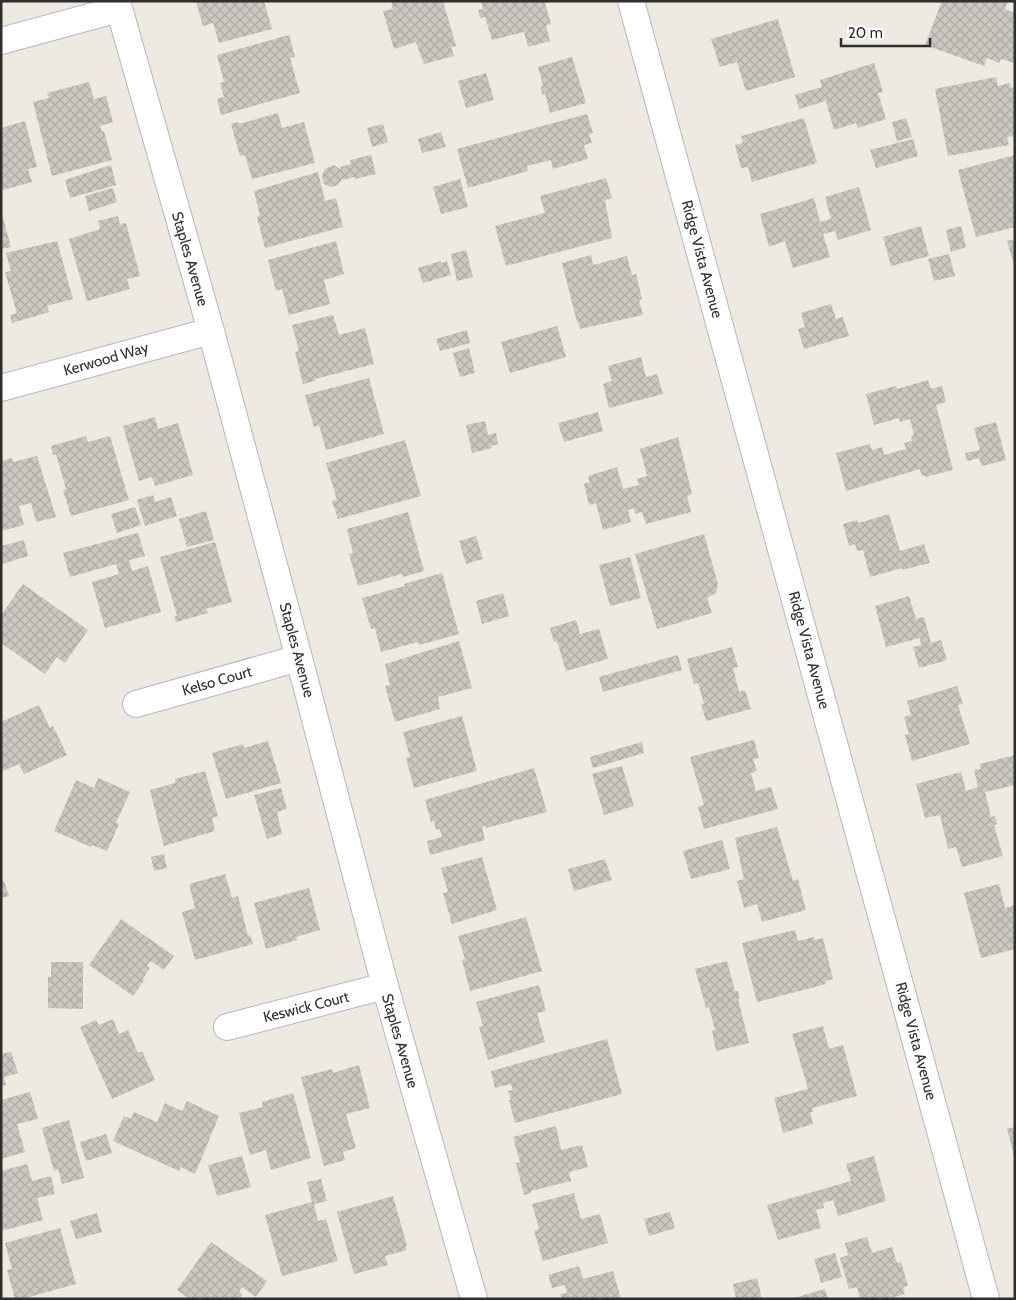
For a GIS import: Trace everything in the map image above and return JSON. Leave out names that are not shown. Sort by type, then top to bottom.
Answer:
[{"type":"street","name":"Ridge Vista Avenue","points":[[631,1],[986,1299]]},
{"type":"street","points":[[1,41],[118,5]]},
{"type":"street","name":"Staples Avenue","points":[[118,5],[211,331],[385,986],[474,1299]]},
{"type":"street","name":"Kerwood Way","points":[[1,388],[211,331]]},
{"type":"street","name":"Kelso Court","points":[[136,704],[299,658]]},
{"type":"street","name":"Keswick Court","points":[[227,1027],[385,986]]},
{"type":"building","points":[[196,1],[264,1],[272,29],[219,43],[213,23],[203,26]]},
{"type":"building","points":[[391,1],[443,1],[456,46],[451,47],[454,56],[424,64],[416,42],[394,49],[383,11],[393,9]]},
{"type":"building","points":[[481,1],[548,1],[545,3],[551,24],[546,25],[550,41],[528,47],[524,32],[492,40],[485,17],[480,18],[478,10],[483,9]]},
{"type":"building","points":[[942,1],[1008,1],[1005,9],[1015,13],[1014,63],[1001,59],[999,63],[987,58],[984,66],[925,45]]},
{"type":"building","points":[[778,19],[795,77],[746,91],[737,62],[720,67],[711,39]]},
{"type":"building","points":[[289,35],[295,57],[290,58],[300,93],[221,115],[217,99],[224,97],[220,83],[224,82],[217,55]]},
{"type":"building","points":[[572,57],[586,103],[550,113],[545,94],[542,94],[541,87],[543,86],[538,67]]},
{"type":"building","points":[[874,63],[883,92],[878,93],[886,119],[858,128],[856,123],[834,130],[826,101],[799,109],[795,95],[822,87],[820,80]]},
{"type":"building","points":[[486,73],[494,100],[466,108],[458,81]]},
{"type":"building","points":[[996,77],[998,86],[1010,83],[1011,88],[1015,87],[1015,136],[1007,137],[1009,145],[948,156],[935,89]]},
{"type":"building","points":[[89,82],[94,99],[106,96],[113,122],[100,126],[102,132],[104,131],[112,160],[52,176],[33,102],[49,98],[47,93]]},
{"type":"building","points":[[278,113],[282,128],[304,122],[315,163],[252,179],[245,155],[240,156],[231,124],[238,122],[239,124]]},
{"type":"building","points":[[587,114],[593,133],[589,134],[592,143],[584,145],[588,159],[553,169],[551,160],[527,166],[528,171],[468,188],[457,149]]},
{"type":"building","points":[[804,118],[817,163],[752,182],[748,167],[741,168],[735,145],[743,143],[741,136]]},
{"type":"building","points":[[906,118],[912,137],[897,141],[892,122]]},
{"type":"building","points":[[25,121],[37,167],[28,169],[32,182],[3,190],[1,185],[1,128]]},
{"type":"building","points":[[383,124],[388,142],[372,147],[367,128]]},
{"type":"building","points":[[441,132],[446,147],[422,153],[418,139]]},
{"type":"building","points":[[913,139],[918,156],[876,168],[870,150]]},
{"type":"building","points":[[371,155],[376,174],[355,179],[354,177],[343,180],[343,178],[338,185],[331,187],[324,184],[322,176],[325,169],[334,165],[341,170],[340,167],[351,164],[350,160]]},
{"type":"building","points":[[1015,155],[1015,227],[976,237],[958,170]]},
{"type":"building","points":[[111,165],[116,185],[70,198],[65,180]]},
{"type":"building","points":[[318,172],[325,201],[336,198],[343,227],[265,248],[257,217],[260,216],[254,191]]},
{"type":"building","points":[[606,178],[612,198],[605,200],[612,238],[506,266],[495,226],[545,213],[540,196]]},
{"type":"building","points":[[460,179],[468,207],[441,214],[433,187]]},
{"type":"building","points":[[859,187],[871,230],[838,240],[835,231],[823,234],[830,257],[793,268],[785,241],[769,247],[760,214],[814,198],[820,222],[831,219],[825,197]]},
{"type":"building","points":[[113,188],[117,202],[89,211],[85,196]]},
{"type":"building","points":[[118,216],[120,224],[126,223],[140,276],[127,279],[130,289],[87,301],[69,239],[100,229],[98,221]]},
{"type":"building","points":[[3,217],[11,247],[1,249],[1,218]]},
{"type":"building","points":[[921,226],[929,256],[891,266],[883,237]]},
{"type":"building","points":[[961,226],[966,247],[951,252],[946,230]]},
{"type":"building","points":[[1015,239],[1015,265],[1014,265],[1007,241]]},
{"type":"building","points":[[57,241],[73,299],[47,306],[49,312],[12,323],[10,315],[17,313],[5,272],[11,271],[6,253]]},
{"type":"building","points":[[336,241],[344,274],[324,280],[330,304],[289,315],[282,289],[276,291],[268,260]]},
{"type":"building","points":[[466,250],[473,277],[457,281],[451,254]]},
{"type":"building","points":[[949,254],[955,276],[934,281],[928,259]]},
{"type":"building","points":[[591,255],[593,265],[627,256],[632,275],[636,274],[642,299],[639,300],[643,315],[580,329],[562,263]]},
{"type":"building","points":[[441,261],[441,263],[447,261],[451,275],[423,283],[418,268]]},
{"type":"building","points":[[831,304],[836,319],[843,317],[849,336],[804,349],[798,329],[805,327],[801,313]]},
{"type":"building","points":[[333,315],[339,335],[365,328],[374,364],[315,379],[315,381],[303,384],[295,352],[299,351],[292,325]]},
{"type":"building","points":[[557,326],[566,357],[510,373],[501,342]]},
{"type":"building","points":[[467,330],[470,343],[440,351],[436,339]]},
{"type":"building","points":[[469,348],[475,373],[460,377],[453,353]]},
{"type":"building","points":[[641,357],[646,377],[657,374],[663,394],[609,408],[603,384],[612,381],[608,366]]},
{"type":"building","points":[[369,378],[384,434],[326,450],[319,425],[314,427],[305,395]]},
{"type":"building","points":[[928,380],[931,389],[942,386],[946,402],[936,405],[953,470],[925,477],[925,475],[922,476],[920,469],[846,491],[836,453],[870,444],[872,450],[882,447],[884,455],[906,449],[904,443],[912,441],[911,436],[914,435],[910,419],[900,422],[899,418],[874,425],[866,394],[896,386],[897,389]]},
{"type":"building","points":[[598,412],[603,431],[564,442],[558,423]]},
{"type":"building","points":[[155,417],[158,429],[178,423],[193,475],[155,486],[152,477],[139,481],[123,426]]},
{"type":"building","points":[[485,421],[488,435],[496,433],[498,444],[491,446],[492,448],[472,453],[466,425]]},
{"type":"building","points":[[996,422],[1006,460],[982,466],[979,458],[967,461],[965,453],[980,450],[974,428]]},
{"type":"building","points":[[86,436],[88,442],[110,436],[129,500],[71,516],[63,490],[66,489],[56,454],[53,455],[51,446]]},
{"type":"building","points":[[678,437],[692,494],[687,496],[691,512],[646,524],[642,512],[635,514],[634,508],[628,510],[631,522],[603,530],[596,503],[589,505],[584,484],[590,482],[588,476],[617,467],[623,489],[639,485],[637,479],[647,476],[640,449]]},
{"type":"building","points":[[405,440],[421,496],[338,519],[332,501],[337,500],[326,463]]},
{"type":"building","points":[[37,456],[56,517],[36,522],[31,503],[19,506],[24,525],[1,531],[1,461],[12,458],[13,462]]},
{"type":"building","points":[[153,495],[155,502],[171,497],[177,516],[145,526],[137,500]]},
{"type":"building","points":[[135,507],[141,525],[117,533],[111,514]]},
{"type":"building","points":[[206,511],[214,540],[187,547],[179,519]]},
{"type":"building","points":[[408,512],[424,571],[403,577],[402,574],[358,586],[349,554],[353,553],[347,529]]},
{"type":"building","points":[[889,514],[900,551],[924,544],[930,563],[870,577],[863,550],[857,551],[855,544],[849,546],[843,524],[857,520],[858,523]]},
{"type":"building","points":[[138,533],[145,556],[129,560],[132,571],[148,566],[161,612],[105,628],[92,582],[119,574],[116,564],[70,577],[63,553]]},
{"type":"building","points":[[704,534],[718,584],[716,593],[707,598],[712,613],[657,629],[635,554]]},
{"type":"building","points":[[476,536],[483,559],[466,564],[459,541]]},
{"type":"building","points":[[24,540],[28,556],[2,564],[1,546]]},
{"type":"building","points":[[215,542],[232,602],[206,609],[208,613],[176,622],[174,617],[177,616],[160,557]]},
{"type":"building","points":[[630,557],[641,598],[610,606],[599,565]]},
{"type":"building","points":[[442,573],[459,634],[419,645],[418,642],[381,652],[375,628],[371,629],[362,598]]},
{"type":"building","points":[[23,584],[88,630],[65,663],[57,657],[45,674],[1,643],[1,615]]},
{"type":"building","points":[[503,593],[509,616],[482,624],[476,601]]},
{"type":"building","points":[[909,596],[916,619],[924,617],[931,643],[941,640],[947,660],[919,668],[913,647],[921,645],[920,638],[886,647],[875,606]]},
{"type":"building","points":[[576,620],[580,634],[599,629],[608,659],[566,671],[557,641],[554,642],[550,628]]},
{"type":"building","points":[[459,641],[472,688],[438,697],[440,709],[395,722],[385,686],[390,685],[385,664]]},
{"type":"building","points":[[732,647],[738,667],[733,668],[739,692],[745,690],[751,709],[706,721],[701,704],[704,704],[698,683],[694,684],[687,659]]},
{"type":"building","points":[[678,655],[682,670],[603,692],[599,677]]},
{"type":"building","points":[[957,686],[963,704],[958,705],[970,744],[912,761],[905,735],[909,734],[904,717],[911,715],[907,701]]},
{"type":"building","points":[[39,705],[50,728],[53,726],[67,755],[24,774],[19,764],[1,772],[1,722]]},
{"type":"building","points":[[462,716],[477,771],[414,788],[406,758],[410,757],[403,732]]},
{"type":"building","points":[[754,740],[759,758],[753,759],[757,771],[751,773],[756,791],[771,787],[778,809],[704,829],[698,807],[704,805],[690,757]]},
{"type":"building","points":[[268,741],[281,783],[226,799],[212,753],[243,744],[244,748]]},
{"type":"building","points":[[642,742],[644,753],[593,768],[590,757]]},
{"type":"building","points":[[1015,755],[1015,785],[985,792],[991,817],[995,816],[997,824],[994,825],[1003,856],[962,867],[956,847],[948,849],[940,815],[925,818],[916,784],[961,772],[966,791],[978,787],[974,770],[981,769],[980,764]]},
{"type":"building","points":[[622,766],[634,806],[604,815],[592,774]]},
{"type":"building","points":[[534,768],[547,812],[486,828],[486,825],[482,827],[485,840],[430,855],[427,841],[442,837],[440,829],[436,830],[434,821],[431,822],[425,800]]},
{"type":"building","points":[[205,771],[218,816],[212,818],[215,831],[164,846],[150,790],[175,783],[175,779]]},
{"type":"building","points":[[98,778],[130,792],[116,823],[119,824],[107,851],[92,845],[91,847],[54,831],[76,780],[94,788]]},
{"type":"building","points":[[281,788],[287,809],[277,812],[282,834],[267,839],[254,795]]},
{"type":"building","points":[[777,827],[793,881],[798,879],[806,910],[762,922],[757,904],[744,908],[737,881],[744,879],[735,838]]},
{"type":"building","points":[[722,840],[730,869],[691,879],[683,851]]},
{"type":"building","points":[[164,854],[167,868],[154,871],[151,857]]},
{"type":"building","points":[[482,857],[497,910],[452,924],[443,893],[448,892],[441,868]]},
{"type":"building","points":[[605,859],[612,880],[574,891],[568,869]]},
{"type":"building","points":[[225,874],[232,898],[238,896],[248,936],[250,935],[253,944],[195,960],[182,912],[195,908],[189,884]]},
{"type":"building","points":[[4,881],[9,896],[1,898],[1,882]]},
{"type":"building","points":[[999,884],[1005,908],[1015,905],[1015,949],[981,958],[964,893]]},
{"type":"building","points":[[309,888],[320,930],[296,937],[297,940],[266,949],[254,903]]},
{"type":"building","points":[[526,917],[542,971],[470,991],[462,960],[465,959],[458,936]]},
{"type":"building","points":[[121,919],[174,956],[164,970],[151,961],[147,966],[150,968],[143,978],[145,979],[133,996],[89,965]]},
{"type":"building","points":[[795,930],[798,941],[814,937],[815,940],[823,938],[833,979],[826,981],[826,984],[757,1002],[742,943]]},
{"type":"building","points":[[727,961],[735,991],[738,991],[740,998],[738,999],[749,1043],[716,1051],[712,1031],[715,1030],[709,1007],[706,1008],[695,969]]},
{"type":"building","points":[[51,962],[83,962],[83,1009],[48,1008],[48,977],[51,977]]},
{"type":"building","points":[[539,985],[546,1011],[537,1013],[545,1042],[488,1060],[479,1027],[483,1026],[476,1002]]},
{"type":"building","points":[[113,1019],[119,1034],[128,1030],[138,1053],[142,1051],[155,1080],[112,1099],[80,1027],[96,1020],[99,1025]]},
{"type":"building","points":[[823,1026],[829,1049],[843,1045],[857,1096],[812,1108],[813,1112],[810,1112],[813,1124],[783,1133],[774,1098],[808,1089],[792,1034]]},
{"type":"building","points":[[607,1039],[622,1094],[515,1123],[508,1091],[513,1090],[511,1084],[495,1088],[491,1071]]},
{"type":"building","points":[[11,1052],[18,1073],[4,1077],[6,1085],[1,1086],[1,1054]]},
{"type":"building","points":[[359,1065],[370,1108],[346,1114],[356,1148],[343,1152],[345,1160],[324,1166],[301,1077],[332,1069],[333,1073]]},
{"type":"building","points":[[30,1092],[38,1119],[17,1124],[25,1152],[1,1159],[1,1100]]},
{"type":"building","points":[[293,1093],[311,1158],[271,1170],[266,1150],[250,1155],[239,1113],[263,1107],[262,1102]]},
{"type":"building","points":[[187,1101],[219,1116],[195,1174],[181,1167],[179,1171],[113,1141],[124,1116],[131,1119],[134,1112],[157,1122],[165,1103],[182,1111]]},
{"type":"building","points":[[69,1120],[84,1178],[62,1184],[58,1169],[54,1171],[42,1128]]},
{"type":"building","points":[[556,1126],[561,1150],[582,1145],[588,1167],[569,1172],[571,1181],[531,1191],[531,1193],[524,1195],[516,1163],[520,1162],[513,1137]]},
{"type":"building","points":[[1015,1127],[1015,1156],[1014,1156],[1007,1129]]},
{"type":"building","points":[[106,1134],[112,1153],[86,1161],[80,1142]]},
{"type":"building","points":[[242,1156],[251,1187],[217,1196],[208,1165]]},
{"type":"building","points":[[874,1156],[886,1201],[838,1216],[833,1200],[823,1203],[824,1208],[816,1210],[821,1228],[778,1240],[767,1205],[851,1181],[846,1164]]},
{"type":"building","points":[[27,1164],[32,1181],[51,1176],[55,1194],[37,1198],[43,1220],[1,1231],[1,1171]]},
{"type":"building","points":[[321,1179],[327,1201],[314,1204],[318,1221],[326,1219],[338,1261],[282,1276],[265,1215],[312,1202],[307,1182]]},
{"type":"building","points":[[574,1193],[581,1219],[600,1214],[608,1243],[543,1261],[534,1231],[539,1229],[532,1204]]},
{"type":"building","points":[[393,1196],[407,1250],[385,1256],[388,1265],[354,1274],[337,1212]]},
{"type":"building","points":[[670,1212],[675,1228],[649,1236],[644,1219]]},
{"type":"building","points":[[97,1213],[102,1232],[76,1239],[70,1221]]},
{"type":"building","points":[[60,1228],[76,1284],[22,1299],[15,1299],[7,1270],[12,1269],[5,1243]]},
{"type":"building","points":[[867,1237],[872,1253],[892,1247],[897,1263],[901,1262],[908,1286],[903,1287],[905,1294],[888,1299],[860,1299],[857,1287],[849,1289],[840,1258],[848,1255],[845,1243]]},
{"type":"building","points":[[211,1242],[267,1281],[256,1297],[242,1287],[239,1292],[243,1294],[240,1299],[190,1299],[177,1290]]},
{"type":"building","points":[[835,1253],[842,1277],[821,1283],[814,1259]]},
{"type":"building","points":[[579,1266],[583,1279],[613,1271],[621,1299],[562,1299],[560,1294],[567,1293],[565,1285],[552,1288],[548,1275]]},
{"type":"building","points":[[757,1278],[762,1299],[736,1299],[733,1284]]},
{"type":"building","points":[[825,1289],[828,1299],[794,1299],[794,1298]]}]
